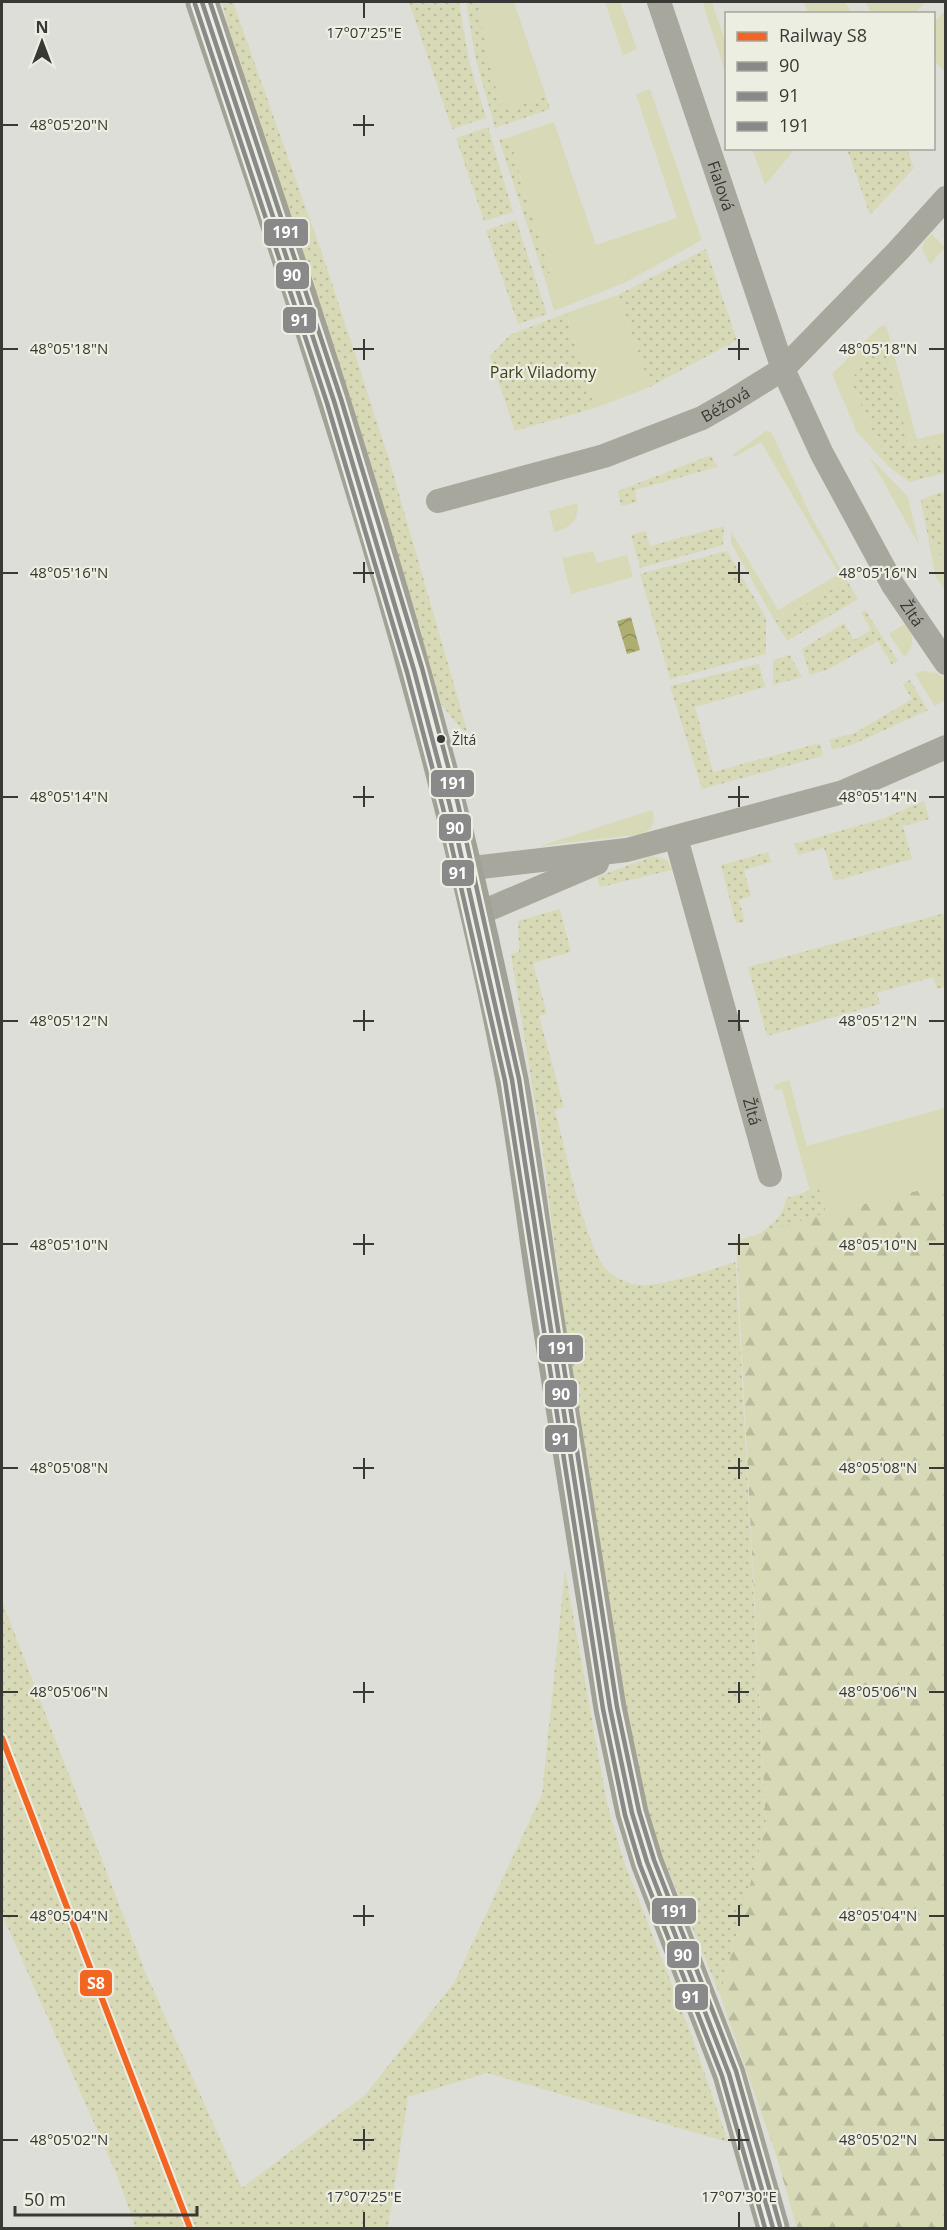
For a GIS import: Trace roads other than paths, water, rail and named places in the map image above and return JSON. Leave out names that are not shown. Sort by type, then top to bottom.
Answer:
[{"type":"main road","points":[[202,2],[273,210],[361,491],[415,674],[475,915],[512,1081],[610,1708],[632,1813],[647,1862],[729,2074],[773,2229]]},
{"type":"street","name":"Fialová","points":[[660,2],[783,369]]},
{"type":"street","name":"Béžová","points":[[438,501],[604,456],[702,418],[783,369],[897,252],[945,198]]},
{"type":"street","name":"Žltá","points":[[783,369],[822,454],[893,585],[945,663]]},
{"type":"street","points":[[464,869],[627,850],[676,838],[843,792],[945,747]]},
{"type":"street","name":"Žltá","points":[[676,838],[770,1175]]},
{"type":"street","points":[[475,915],[627,850]]},
{"type":"water","points":[[631,617],[640,650],[627,654],[617,621]]},
{"type":"rail line","name":"S8","points":[[2,1738],[190,2228]]},
{"type":"place","name":"Žltá","points":[[441,739]]},
{"type":"park label","name":"Park Viladomy","points":[[543,372]]}]
